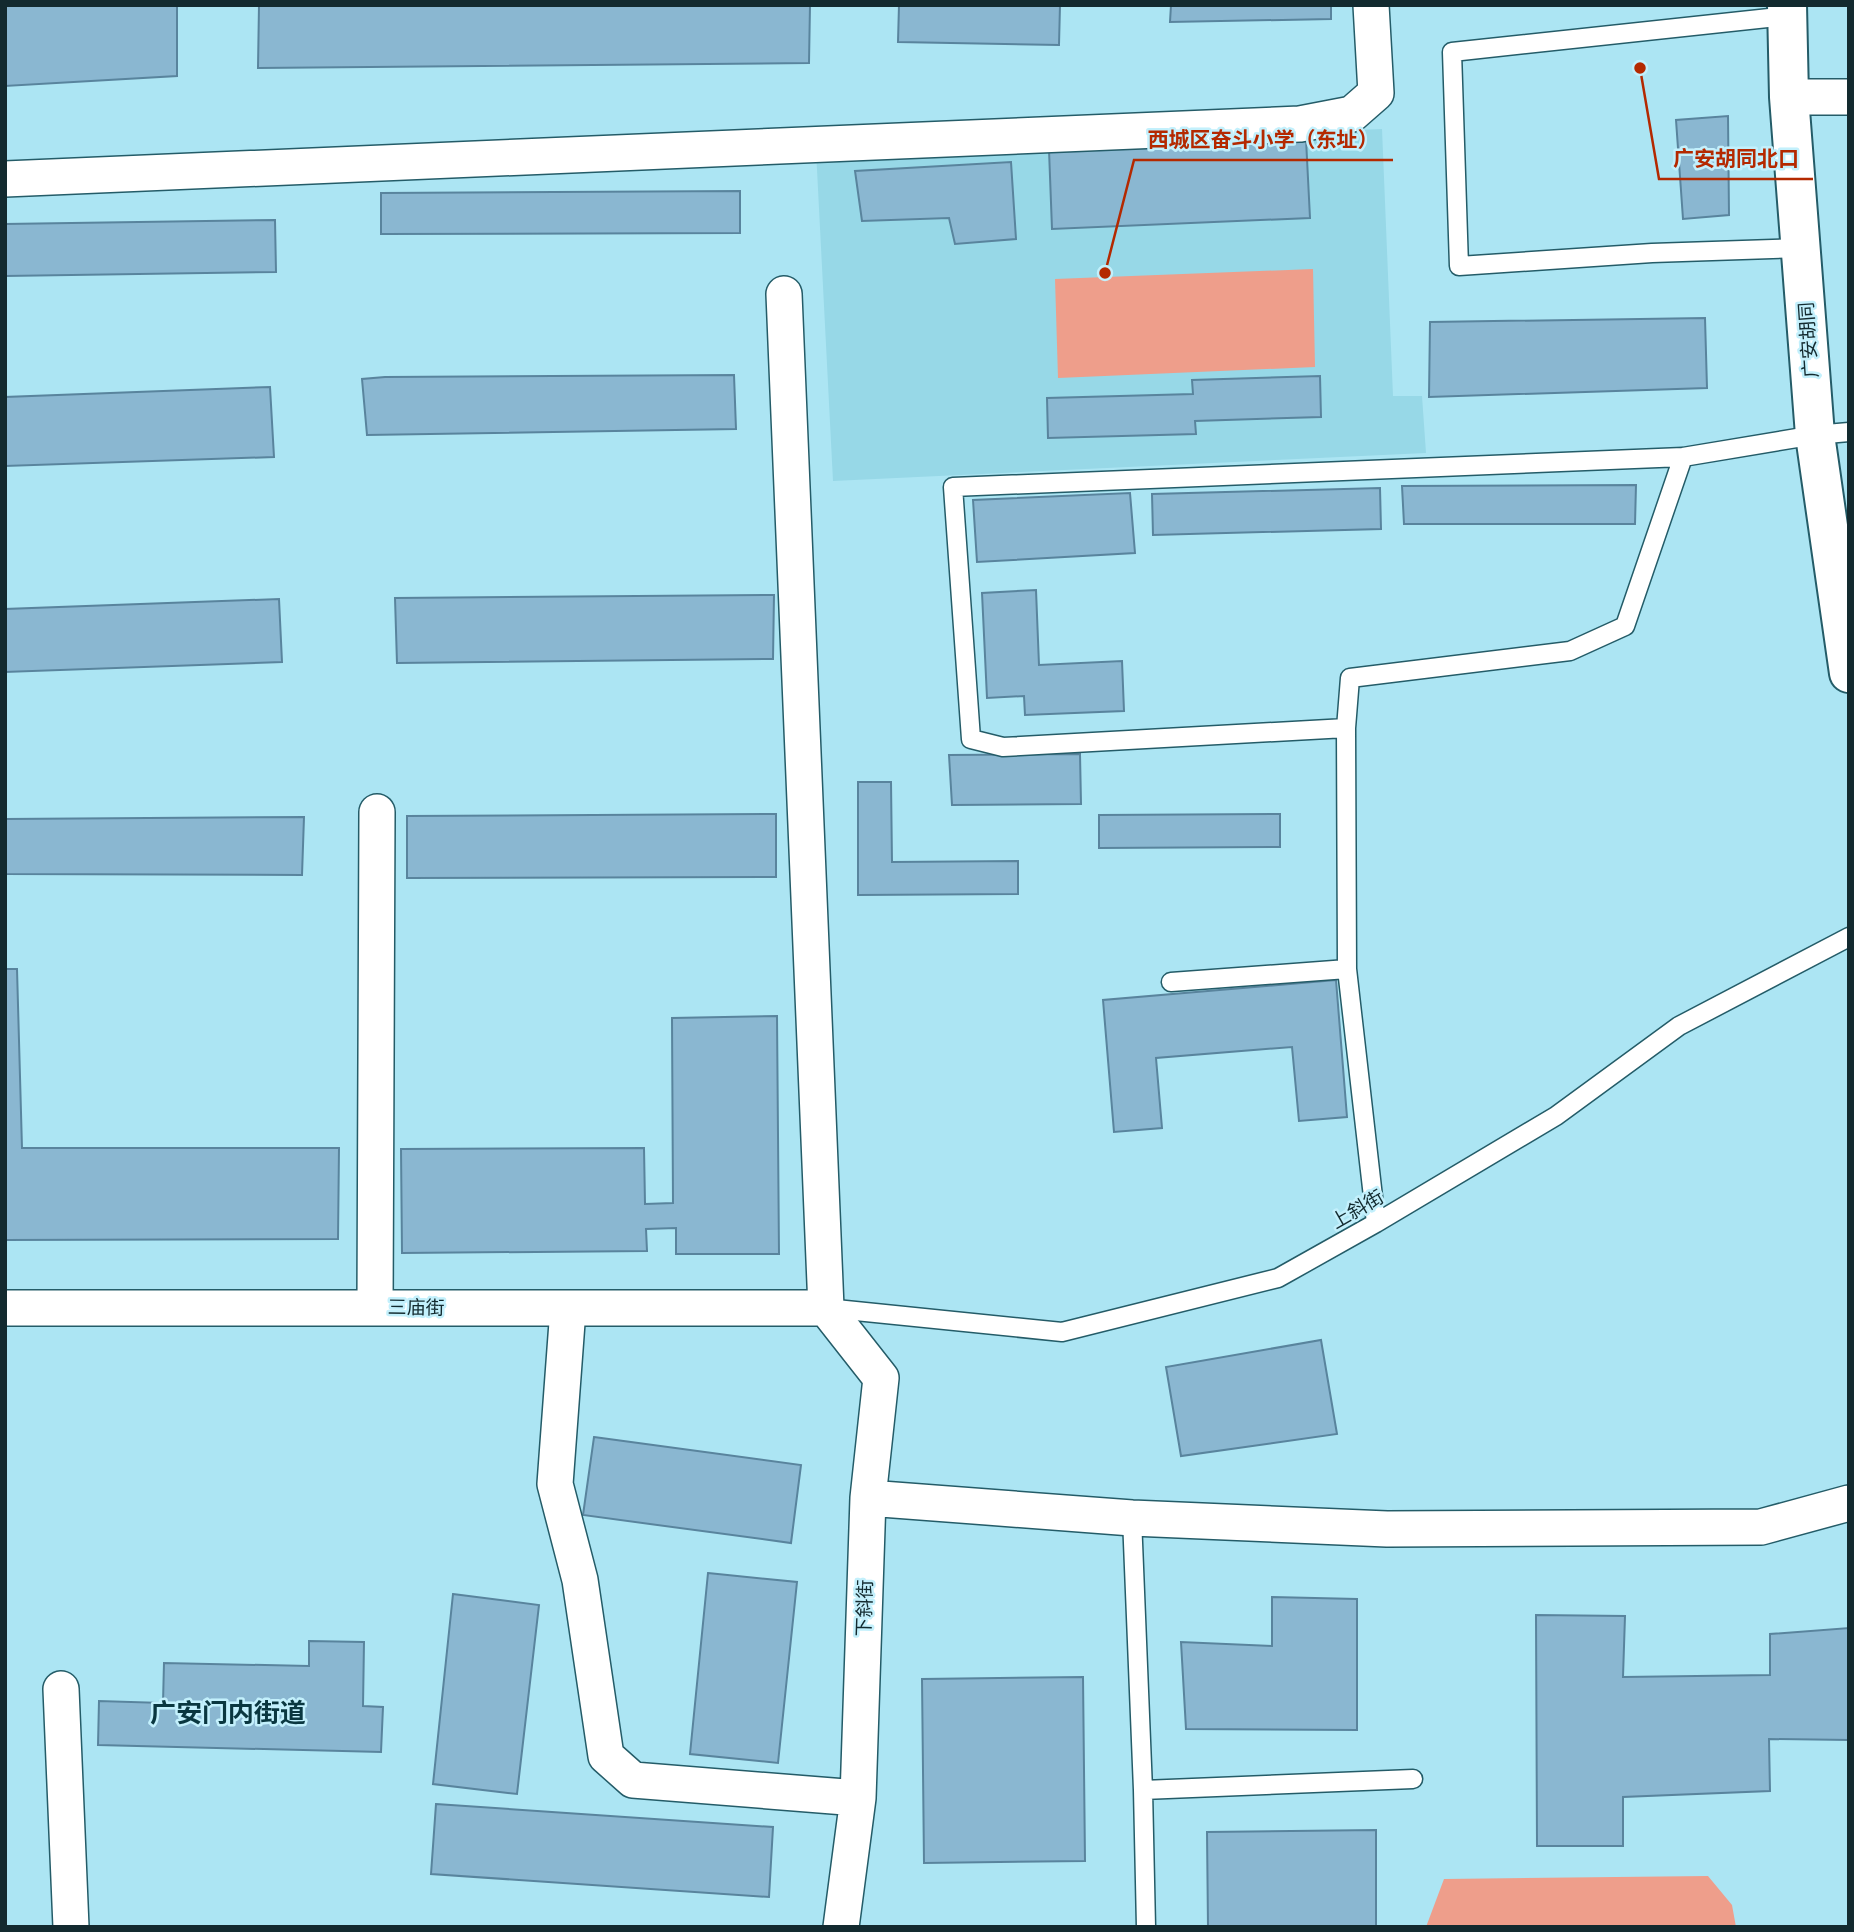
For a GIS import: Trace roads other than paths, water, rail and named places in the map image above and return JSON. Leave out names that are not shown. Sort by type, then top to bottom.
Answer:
[{"type":"street","points":[[5,179],[1300,124],[1352,114],[1376,93],[1371,5]]},
{"type":"street","name":"广安胡同","points":[[1787,11],[1789,97],[1800,248],[1832,433],[1849,673]]},
{"type":"street","points":[[1789,97],[1849,97]]},
{"type":"street","points":[[784,294],[826,1308]]},
{"type":"street","points":[[374,1307],[376,812]]},
{"type":"street","name":"三庙街","points":[[5,1308],[826,1308]]},
{"type":"street","name":"下斜街","points":[[826,1308],[881,1378],[868,1498],[858,1798],[841,1927]]},
{"type":"street","points":[[568,1309],[555,1484],[580,1580],[606,1756],[634,1780],[858,1798]]},
{"type":"street","points":[[868,1498],[1132,1518],[1387,1529],[1761,1527],[1849,1503]]},
{"type":"street","points":[[61,1689],[71,1927]]},
{"type":"lane","points":[[1787,11],[1452,52],[1459,266],[1652,253],[1800,248]]},
{"type":"lane","points":[[1346,728],[1003,747],[971,739],[953,487],[1683,457],[1832,433]]},
{"type":"lane","points":[[1376,1223],[1347,970],[1346,728],[1350,678],[1570,651],[1625,626],[1683,457]]},
{"type":"lane","name":"上斜街","points":[[826,1308],[1062,1332],[1278,1278],[1556,1116],[1679,1026],[1849,937]]},
{"type":"lane","points":[[1171,982],[1347,970]]},
{"type":"lane","points":[[1132,1518],[1146,1927]]},
{"type":"lane","points":[[1143,1790],[1413,1779]]},
{"type":"place","name":"广安胡同北口","points":[[1640,68]]},
{"type":"place","name":"西城区奋斗小学（东址）","points":[[1105,273]]},
{"type":"district","name":"广安门内街道","points":[[228,1713]]}]
